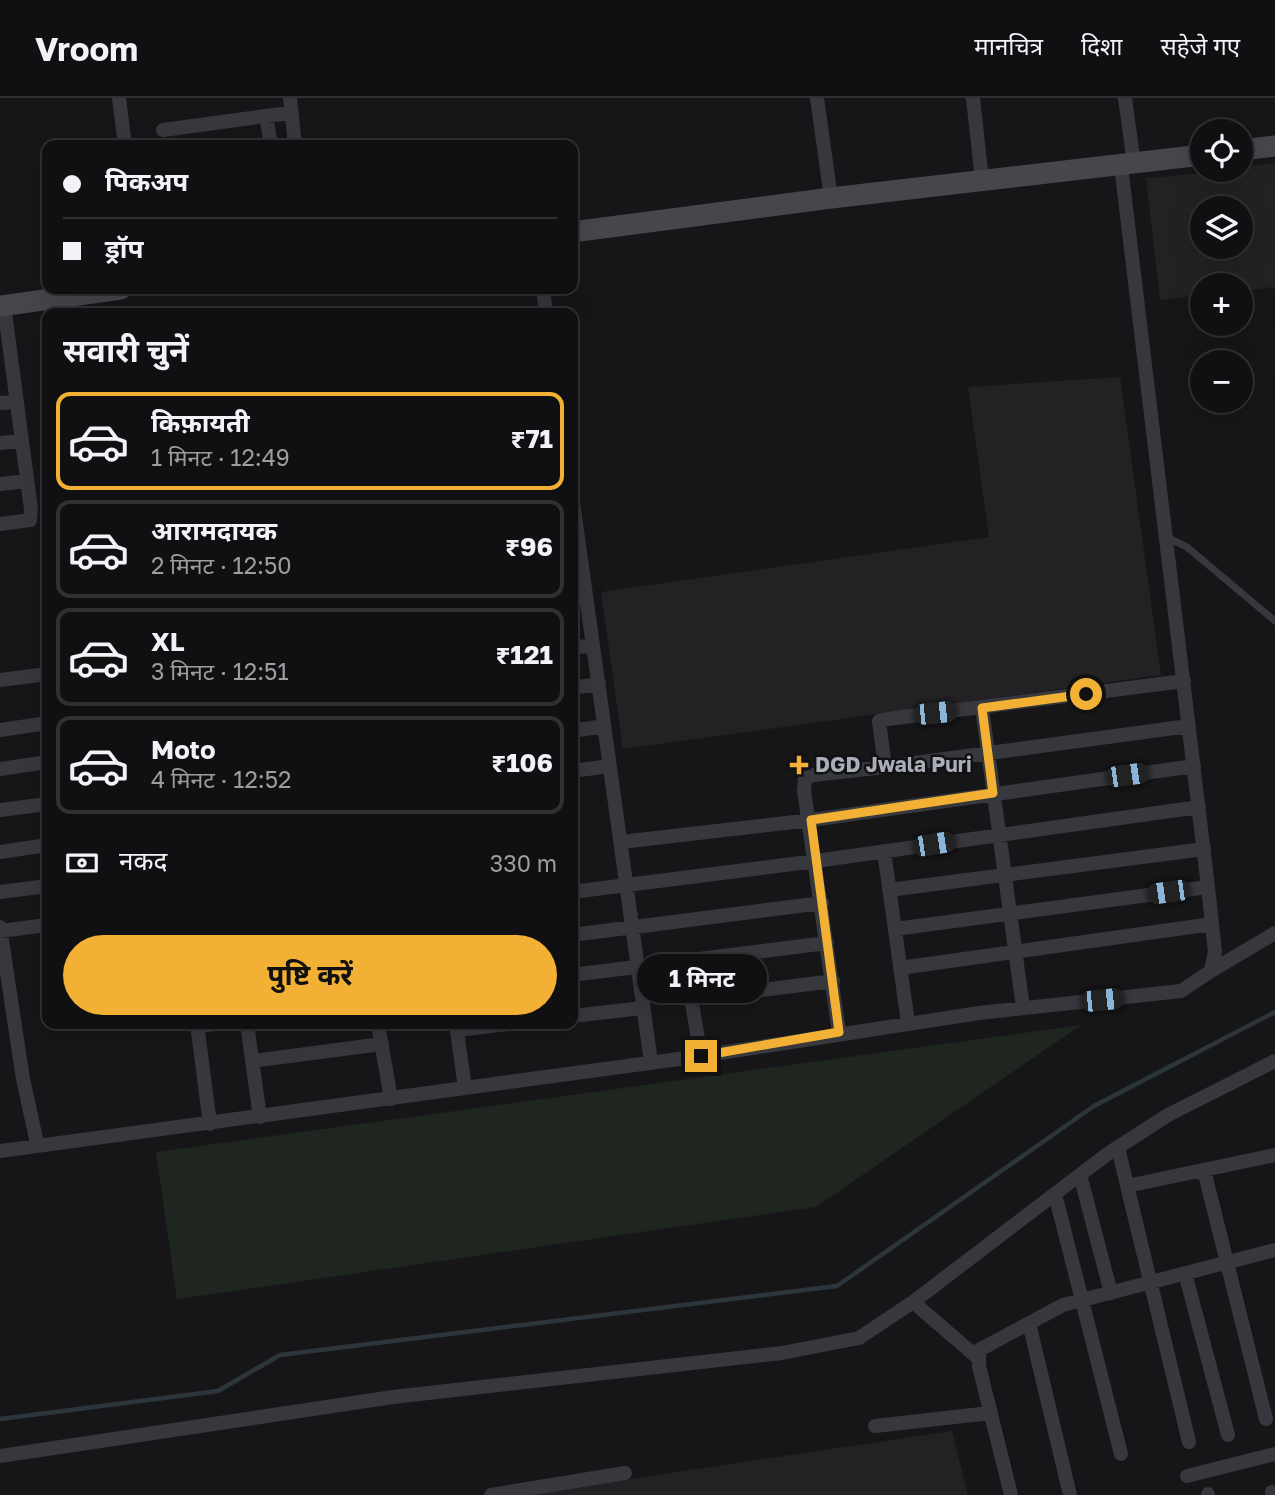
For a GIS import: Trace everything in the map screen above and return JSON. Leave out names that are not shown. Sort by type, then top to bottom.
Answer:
[{"type":"street","points":[[118,98],[124,140]]},
{"type":"street","points":[[817,98],[831,198]]},
{"type":"street","points":[[972,98],[982,180]]},
{"type":"street","points":[[1126,98],[1128,165],[1166,537],[1215,952],[1211,971]]},
{"type":"street","points":[[163,130],[266,116],[291,105],[294,140]]},
{"type":"street","points":[[266,116],[270,140]]},
{"type":"street","points":[[1253,149],[1275,146]]},
{"type":"street","points":[[578,231],[831,198],[1190,157]]},
{"type":"street","points":[[0,524],[30,520],[17,402],[6,361],[2,305],[84,294]]},
{"type":"street","points":[[0,403],[17,402]]},
{"type":"street","points":[[0,443],[22,441]]},
{"type":"street","points":[[0,484],[27,481]]},
{"type":"street","points":[[578,537],[651,1062]]},
{"type":"street","points":[[578,607],[588,606]]},
{"type":"street","points":[[578,647],[593,645]]},
{"type":"street","points":[[0,680],[42,675]]},
{"type":"street","points":[[885,767],[879,722],[1184,681]]},
{"type":"street","points":[[578,687],[599,684]]},
{"type":"street","points":[[982,708],[1023,1008]]},
{"type":"street","points":[[0,730],[42,724]]},
{"type":"street","points":[[578,730],[604,726]]},
{"type":"street","points":[[839,1032],[811,820],[804,791],[805,779],[813,775],[1189,726]]},
{"type":"street","points":[[0,769],[42,763]]},
{"type":"street","points":[[578,770],[610,766]]},
{"type":"street","points":[[621,842],[811,820],[1194,766]]},
{"type":"street","points":[[0,810],[42,805]]},
{"type":"street","points":[[578,891],[816,861],[1199,807]]},
{"type":"street","points":[[0,852],[42,846]]},
{"type":"street","points":[[889,890],[1204,849]]},
{"type":"street","points":[[884,851],[908,1023]]},
{"type":"street","points":[[0,892],[42,887]]},
{"type":"street","points":[[895,929],[1208,887]]},
{"type":"street","points":[[578,934],[822,903]]},
{"type":"street","points":[[900,968],[1212,924]]},
{"type":"street","points":[[37,1143],[23,1079],[0,929],[42,925]]},
{"type":"street","points":[[0,1150],[37,1143],[210,1124],[701,1056],[839,1032],[1181,991],[1275,933]]},
{"type":"street","points":[[578,974],[827,943]]},
{"type":"street","points":[[685,961],[701,1056]]},
{"type":"street","points":[[691,999],[833,981]]},
{"type":"street","points":[[578,1015],[643,1008]]},
{"type":"street","points":[[198,1029],[210,1124]]},
{"type":"street","points":[[248,1029],[260,1117]]},
{"type":"street","points":[[379,1029],[391,1099]]},
{"type":"street","points":[[456,1029],[465,1088]]},
{"type":"street","points":[[252,1061],[382,1044]]},
{"type":"street","points":[[0,1456],[393,1397],[831,1346],[859,1338],[913,1302],[1118,1148],[1168,1115],[1275,1060]]},
{"type":"street","points":[[1118,1148],[1189,1442]]},
{"type":"street","points":[[1127,1186],[1275,1156]]},
{"type":"street","points":[[1204,1170],[1266,1419]]},
{"type":"street","points":[[1080,1175],[1111,1293]]},
{"type":"street","points":[[1055,1194],[1121,1454]]},
{"type":"street","points":[[1010,1495],[978,1358],[979,1350],[1063,1305],[1275,1250]]},
{"type":"street","points":[[1185,1273],[1228,1435]]},
{"type":"street","points":[[913,1302],[978,1358]]},
{"type":"street","points":[[1029,1323],[1070,1495]]},
{"type":"street","points":[[875,1426],[990,1413]]},
{"type":"street","points":[[1187,1476],[1275,1454]]},
{"type":"street","points":[[491,1495],[625,1473]]},
{"type":"lane","points":[[1166,537],[1187,547],[1275,621]]},
{"type":"shaded area","points":[[1275,163],[1275,287],[1253,290],[1253,273],[1190,273],[1190,296],[1160,300],[1146,178],[1190,174],[1190,182],[1253,182],[1253,166]]},
{"type":"shaded area","points":[[1120,377],[1161,675],[623,749],[601,592],[989,537],[968,387]]},
{"type":"shaded area","points":[[1081,1025],[816,1207],[177,1299],[156,1152]]},
{"type":"shaded area","points":[[952,1431],[968,1495],[522,1495]]},
{"type":"waterway","points":[[0,1419],[218,1391],[280,1355],[837,1286],[1094,1106],[1275,1012]]},
{"type":"place","name":"DGD Jwala Puri","points":[[799,765]]},
{"type":"route","points":[[701,1056],[839,1032],[811,820],[993,793],[982,708],[1086,694]]}]
